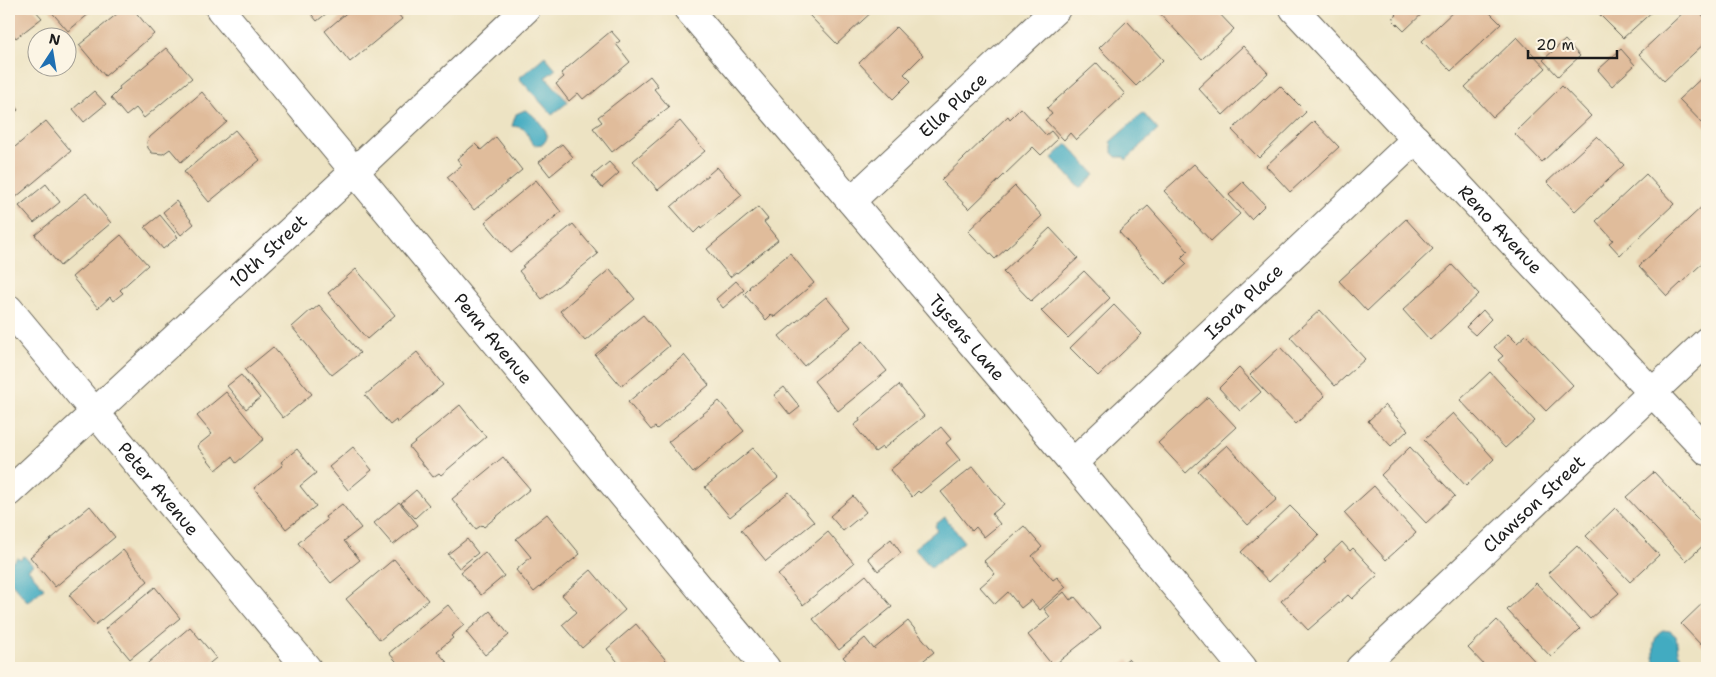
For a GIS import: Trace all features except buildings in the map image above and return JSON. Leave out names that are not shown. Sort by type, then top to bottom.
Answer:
[{"type":"street","name":"Penn Avenue","points":[[220,9],[766,668]]},
{"type":"street","name":"10th Street","points":[[9,492],[355,171],[526,9]]},
{"type":"street","name":"Tysens Lane","points":[[688,9],[1244,668]]},
{"type":"street","name":"Ella Place","points":[[850,201],[1056,9]]},
{"type":"street","name":"Reno Avenue","points":[[1294,9],[1707,451]]},
{"type":"street","name":"Isora Place","points":[[1073,463],[1416,139]]},
{"type":"street","name":"Peter Avenue","points":[[9,309],[307,668]]},
{"type":"street","name":"Clawson Street","points":[[1360,668],[1707,341]]},
{"type":"water","points":[[545,56],[556,69],[546,77],[568,102],[552,115],[519,78]]},
{"type":"water","points":[[525,110],[542,125],[547,137],[543,144],[534,145],[525,130],[512,126],[516,114]]},
{"type":"water","points":[[1143,113],[1158,130],[1126,160],[1124,157],[1116,157],[1112,153],[1110,142]]},
{"type":"water","points":[[1067,144],[1095,174],[1080,188],[1052,158]]},
{"type":"water","points":[[945,517],[964,542],[931,568],[914,548],[937,530],[935,525]]},
{"type":"water","points":[[24,556],[33,565],[28,569],[44,588],[28,602],[9,580],[9,564],[18,557],[20,559]]},
{"type":"water","points":[[1663,630],[1670,631],[1676,636],[1678,651],[1682,659],[1680,668],[1656,667],[1654,657],[1655,641],[1656,636]]}]
